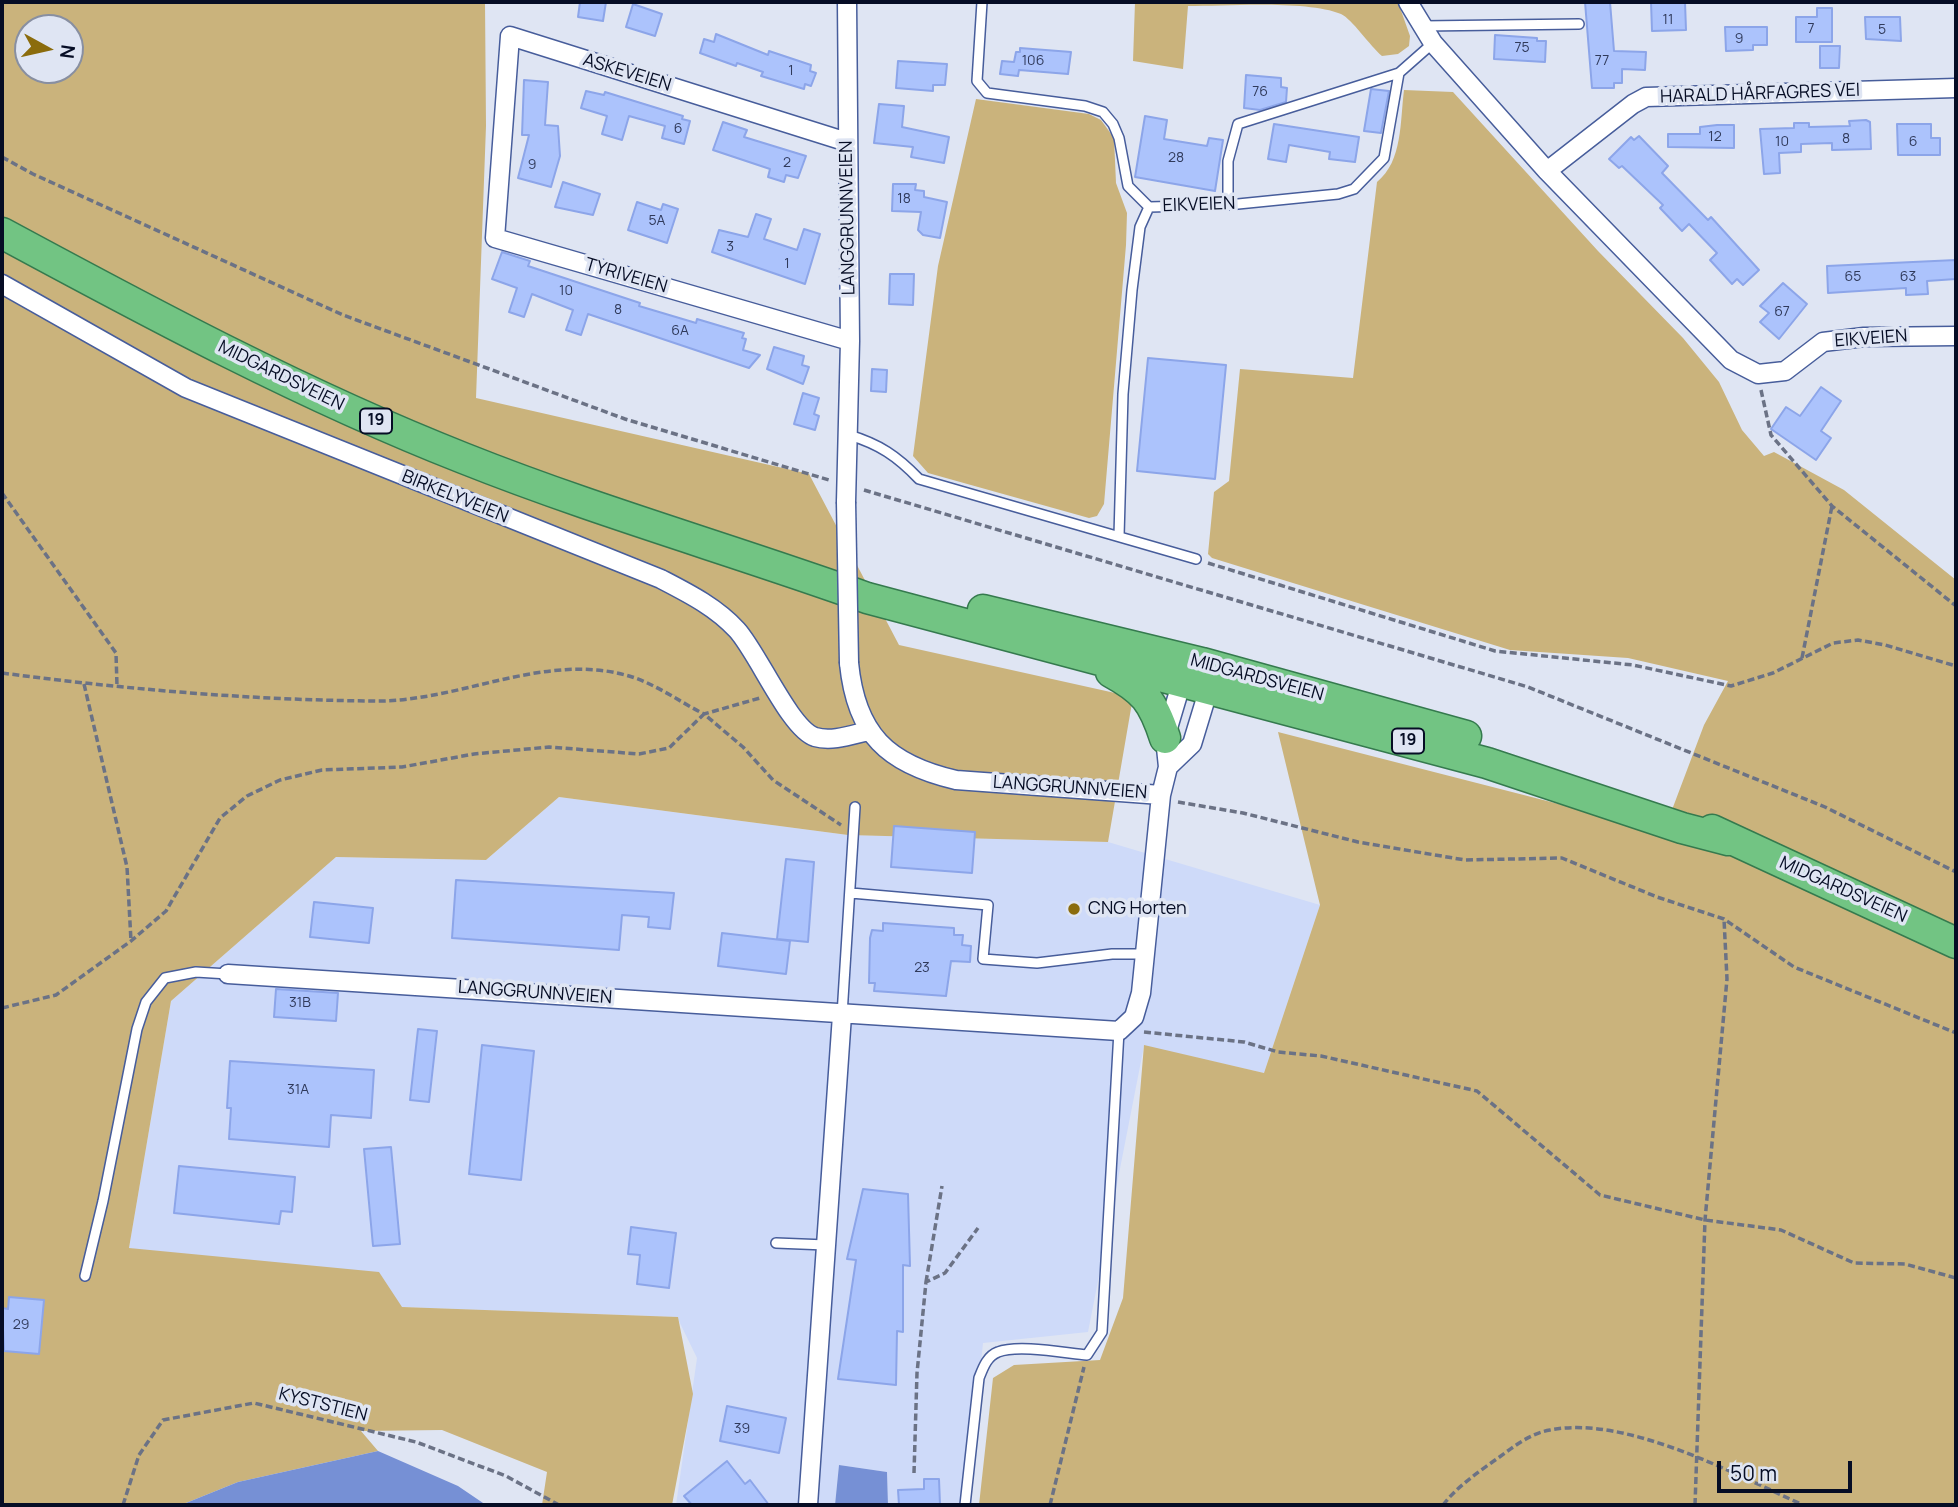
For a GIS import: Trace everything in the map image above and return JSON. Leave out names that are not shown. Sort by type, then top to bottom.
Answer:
[{"type":"highway","name":"MIDGARDSVEIEN","points":[[2,233],[293,384],[400,432],[634,522],[771,564],[867,598],[1083,657],[1198,677],[1486,743],[1688,817],[1728,840],[1854,894],[1956,943]]},
{"type":"highway","name":"MIDGARDSVEIEN","points":[[771,564],[868,581],[1198,677]]},
{"type":"highway","name":"19","points":[[1083,657],[1144,693],[1158,716],[1165,738]]},
{"type":"street","name":"LANGGRUNNVEIEN","points":[[847,2],[850,341],[846,493],[849,663],[857,708],[868,731],[898,759],[923,772],[956,780],[1161,794]]},
{"type":"street","points":[[1409,2],[1433,43],[1547,171],[1692,323],[1731,360],[1758,374]]},
{"type":"street","name":"ASKEVEIEN","points":[[502,143],[510,36],[847,142]]},
{"type":"street","name":"HARALD HÅRFAGRES VEI","points":[[1547,171],[1575,147],[1646,97],[1956,88]]},
{"type":"street","name":"TYRIVEIEN","points":[[502,143],[495,238],[850,341]]},
{"type":"street","name":"BIRKELYVEIEN","points":[[2,284],[186,388],[661,579],[707,604],[736,629],[761,661],[777,693],[797,722],[813,737],[830,739],[868,731]]},
{"type":"street","name":"EIKVEIEN","points":[[1758,374],[1785,371],[1823,342],[1864,337],[1956,336]]},
{"type":"street","name":"LANGGRUNNVEIEN","points":[[228,974],[1119,1031],[1134,1017],[1140,993],[1161,794],[1168,767],[1165,738],[1198,677]]},
{"type":"street","name":"LANGGRUNNVEIEN","points":[[1168,767],[1192,744],[1198,677]]},
{"type":"street","points":[[808,1505],[842,1015]]},
{"type":"lane","name":"EIKVEIEN","points":[[982,2],[977,82],[988,93],[1085,106],[1103,113],[1113,124],[1119,138],[1128,186],[1149,207],[1228,205],[1338,194],[1354,189],[1384,158],[1398,73]]},
{"type":"lane","points":[[1421,26],[1578,24]]},
{"type":"lane","points":[[1228,205],[1228,161],[1238,124],[1398,73],[1433,43]]},
{"type":"lane","points":[[1119,536],[1124,394],[1132,290],[1140,227],[1149,207]]},
{"type":"lane","points":[[849,435],[880,445],[900,458],[919,479],[1196,559]]},
{"type":"lane","points":[[842,1015],[855,807]]},
{"type":"lane","points":[[851,893],[988,905],[983,958],[1037,963],[1112,954],[1144,954]]},
{"type":"lane","points":[[85,1276],[137,1029],[146,1002],[165,978],[196,972],[228,974]]},
{"type":"lane","points":[[965,1505],[979,1378],[985,1363],[997,1352],[1015,1349],[1087,1355],[1102,1332],[1119,1031]]},
{"type":"lane","points":[[776,1243],[826,1245]]},
{"type":"path","points":[[2,157],[33,174],[342,315],[625,419],[846,493],[1528,687],[1825,807],[1956,872]]},
{"type":"path","points":[[1758,374],[1771,435],[1832,506],[1956,606]]},
{"type":"path","points":[[2,493],[116,653],[117,686]]},
{"type":"path","points":[[1802,658],[1832,506]]},
{"type":"path","points":[[1196,559],[1495,651],[1523,656],[1633,665],[1731,686],[1773,673],[1833,643],[1858,640],[1956,666]]},
{"type":"path","points":[[2,673],[85,684],[374,701],[431,698],[540,672],[580,667],[630,676],[704,714],[743,747],[773,780],[855,834]]},
{"type":"path","points":[[85,684],[127,867],[131,941]]},
{"type":"path","points":[[2,1008],[56,995],[131,941],[166,911],[220,818],[247,796],[280,780],[322,769],[402,767],[474,754],[549,747],[639,754],[669,748],[704,714],[777,693]]},
{"type":"path","points":[[1161,794],[1183,804],[1243,813],[1358,842],[1465,860],[1562,858],[1657,897],[1724,919],[1794,967],[1956,1033]]},
{"type":"path","points":[[1695,1505],[1699,1458],[1705,1220],[1727,979],[1724,919]]},
{"type":"path","points":[[1119,1031],[1244,1042],[1278,1052],[1321,1056],[1477,1091],[1600,1195],[1705,1220],[1781,1230],[1854,1262],[1905,1264],[1956,1278]]},
{"type":"path","points":[[914,1473],[917,1373],[926,1282],[942,1186]]},
{"type":"path","points":[[926,1282],[945,1273],[978,1228]]},
{"type":"path","points":[[1050,1505],[1087,1355]]},
{"type":"path","name":"KYSTSTIEN","points":[[123,1505],[139,1455],[163,1420],[254,1403],[416,1442],[506,1476],[559,1505]]},
{"type":"path","points":[[1443,1505],[1455,1490],[1526,1438],[1549,1430],[1577,1427],[1611,1430],[1699,1458],[1802,1505]]},
{"type":"shaded area","points":[[2,2],[485,2],[486,126],[476,398],[809,474],[899,645],[1133,697],[1108,842],[848,835],[559,797],[486,860],[336,857],[171,1001],[129,1248],[379,1272],[402,1307],[678,1317],[693,1394],[672,1505],[542,1505],[547,1472],[442,1430],[361,1431],[378,1451],[238,1482],[181,1505],[2,1505]]},
{"type":"shaded area","points":[[1135,2],[1398,2],[1410,36],[1409,46],[1398,54],[1382,56],[1345,17],[1326,10],[1267,5],[1188,6],[1183,69],[1133,61]]},
{"type":"shaded area","points":[[1404,90],[1453,92],[1598,251],[1683,338],[1719,382],[1742,430],[1764,456],[1774,452],[1844,490],[1956,580],[1956,1505],[979,1505],[993,1378],[1014,1365],[1100,1360],[1123,1298],[1144,1045],[1264,1073],[1320,905],[1278,732],[1664,831],[1704,725],[1728,681],[1628,658],[1510,650],[1212,558],[1208,554],[1214,492],[1229,481],[1240,369],[1353,378],[1377,182],[1392,163],[1396,152]]},
{"type":"shaded area","points":[[976,99],[1089,114],[1101,120],[1114,138],[1116,183],[1127,213],[1126,245],[1104,504],[1097,516],[1089,518],[928,473],[913,456],[938,266]]},
{"type":"shaded area","points":[[559,797],[848,835],[1108,842],[1320,905],[1264,1073],[1144,1046],[1088,1332],[983,1343],[966,1505],[888,1505],[887,1472],[839,1465],[835,1505],[676,1505],[697,1358],[677,1317],[401,1307],[129,1248],[171,1001],[336,857],[486,860]]},
{"type":"water","points":[[378,1451],[458,1486],[486,1505],[181,1505],[238,1482]]},
{"type":"water","points":[[839,1465],[887,1472],[888,1505],[835,1505]]},
{"type":"building","points":[[580,2],[606,2],[603,21],[578,17]]},
{"type":"building","points":[[1585,2],[1610,2],[1614,51],[1646,52],[1645,70],[1622,69],[1622,83],[1614,83],[1614,88],[1592,88]]},
{"type":"building","points":[[1651,2],[1685,2],[1686,30],[1652,31]]},
{"type":"building","points":[[633,4],[662,14],[655,36],[626,27]]},
{"type":"building","points":[[1817,8],[1832,8],[1832,42],[1796,42],[1796,17],[1817,17]]},
{"type":"building","points":[[1865,17],[1900,17],[1901,41],[1866,39]]},
{"type":"building","points":[[1725,27],[1767,27],[1767,45],[1753,45],[1753,50],[1726,51]]},
{"type":"building","points":[[716,34],[768,55],[769,51],[811,65],[810,71],[816,73],[811,86],[805,84],[804,89],[761,76],[763,72],[737,63],[736,66],[700,53],[704,39],[714,42]]},
{"type":"building","points":[[1495,35],[1546,41],[1545,62],[1494,59]]},
{"type":"building","points":[[1820,46],[1840,46],[1839,68],[1820,68]]},
{"type":"building","points":[[1020,48],[1071,52],[1068,74],[1019,70],[1018,76],[1000,74],[1002,61],[1014,62],[1016,52],[1020,52]]},
{"type":"building","points":[[898,61],[947,64],[945,85],[933,85],[933,91],[896,88]]},
{"type":"building","points":[[1246,75],[1281,78],[1281,87],[1287,88],[1286,102],[1260,110],[1244,108]]},
{"type":"building","points":[[524,80],[548,82],[545,125],[558,126],[560,156],[551,187],[518,178],[529,135],[522,135]]},
{"type":"building","points":[[1371,89],[1389,91],[1381,133],[1364,131]]},
{"type":"building","points":[[586,91],[604,95],[605,92],[683,116],[682,119],[690,121],[684,144],[662,138],[665,126],[629,116],[622,140],[602,134],[607,116],[581,108]]},
{"type":"building","points":[[879,104],[904,106],[902,127],[949,137],[944,163],[911,157],[913,147],[874,143]]},
{"type":"building","points":[[1145,116],[1167,120],[1164,139],[1207,146],[1209,138],[1223,140],[1215,191],[1135,177]]},
{"type":"building","points":[[1849,121],[1870,122],[1871,149],[1832,150],[1832,143],[1801,144],[1801,152],[1779,153],[1780,173],[1764,174],[1760,129],[1794,128],[1794,123],[1809,123],[1809,127],[1850,126]]},
{"type":"building","points":[[723,122],[747,130],[744,137],[806,156],[798,178],[786,175],[784,182],[768,177],[770,169],[713,150]]},
{"type":"building","points":[[1274,124],[1359,137],[1355,162],[1329,159],[1330,152],[1289,145],[1286,162],[1268,159]]},
{"type":"building","points":[[1897,124],[1931,124],[1931,138],[1940,138],[1940,155],[1898,155]]},
{"type":"building","points":[[1734,125],[1734,148],[1668,147],[1668,134],[1700,134],[1700,127]]},
{"type":"building","points":[[1639,136],[1668,166],[1662,173],[1708,220],[1711,217],[1759,270],[1743,285],[1737,279],[1732,284],[1710,260],[1717,253],[1689,224],[1682,231],[1660,208],[1663,205],[1622,166],[1619,168],[1609,159],[1631,137],[1634,140]]},
{"type":"building","points":[[563,182],[600,194],[593,215],[555,207]]},
{"type":"building","points":[[893,184],[916,184],[915,190],[924,191],[924,197],[947,202],[940,238],[923,235],[918,230],[921,212],[892,211]]},
{"type":"building","points":[[637,202],[661,210],[663,204],[678,209],[667,243],[628,230]]},
{"type":"building","points":[[756,214],[771,219],[764,239],[797,250],[804,229],[820,234],[805,284],[712,252],[719,230],[748,237]]},
{"type":"building","points":[[502,252],[530,261],[528,266],[640,303],[639,306],[696,323],[697,319],[744,333],[742,338],[746,339],[743,350],[760,355],[749,368],[588,314],[581,335],[566,330],[573,310],[532,294],[524,317],[509,312],[517,288],[492,279]]},
{"type":"building","points":[[1956,260],[1956,279],[1927,281],[1928,294],[1906,295],[1906,288],[1828,293],[1827,266]]},
{"type":"building","points":[[890,274],[914,274],[913,305],[889,304]]},
{"type":"building","points":[[1783,283],[1807,304],[1779,339],[1760,322],[1769,313],[1760,306]]},
{"type":"building","points":[[774,347],[804,356],[802,365],[809,367],[803,384],[767,369]]},
{"type":"building","points":[[1148,358],[1226,365],[1215,479],[1137,471]]},
{"type":"building","points":[[872,369],[887,370],[886,392],[871,391]]},
{"type":"building","points":[[1821,387],[1841,401],[1821,431],[1831,438],[1816,460],[1771,429],[1786,407],[1800,416]]},
{"type":"building","points":[[803,393],[819,398],[814,414],[819,416],[815,430],[794,424]]},
{"type":"building","points":[[894,826],[975,832],[972,873],[891,867]]},
{"type":"building","points":[[786,859],[814,862],[808,942],[777,939]]},
{"type":"building","points":[[456,880],[674,893],[670,929],[648,927],[649,917],[622,915],[619,950],[452,938]]},
{"type":"building","points":[[314,902],[373,908],[369,943],[310,937]]},
{"type":"building","points":[[883,923],[954,928],[954,935],[963,935],[962,945],[971,946],[970,962],[951,961],[946,996],[874,991],[875,983],[869,983],[870,938],[872,930],[883,931]]},
{"type":"building","points":[[722,933],[790,941],[786,974],[718,966]]},
{"type":"building","points":[[276,989],[338,993],[336,1021],[274,1017]]},
{"type":"building","points":[[418,1029],[437,1031],[429,1102],[410,1100]]},
{"type":"building","points":[[482,1045],[534,1051],[521,1180],[469,1174]]},
{"type":"building","points":[[230,1061],[374,1070],[371,1118],[331,1115],[329,1147],[229,1139],[231,1108],[227,1108]]},
{"type":"building","points":[[391,1147],[400,1244],[373,1246],[364,1149]]},
{"type":"building","points":[[179,1166],[295,1177],[292,1212],[281,1211],[279,1224],[174,1213]]},
{"type":"building","points":[[863,1189],[908,1194],[910,1266],[903,1265],[903,1332],[897,1331],[896,1385],[838,1379],[856,1260],[847,1259]]},
{"type":"building","points":[[631,1227],[676,1233],[669,1288],[637,1284],[640,1255],[628,1254]]},
{"type":"building","points":[[9,1297],[44,1300],[39,1354],[4,1351],[2,1308],[8,1309]]},
{"type":"building","points":[[727,1406],[786,1418],[779,1453],[720,1441]]},
{"type":"building","points":[[727,1461],[745,1484],[750,1480],[769,1505],[692,1505],[684,1496]]},
{"type":"building","points":[[924,1479],[939,1479],[940,1505],[899,1505],[898,1490],[924,1489]]},
{"type":"place","name":"CNG Horten","points":[[1074,909]]}]
